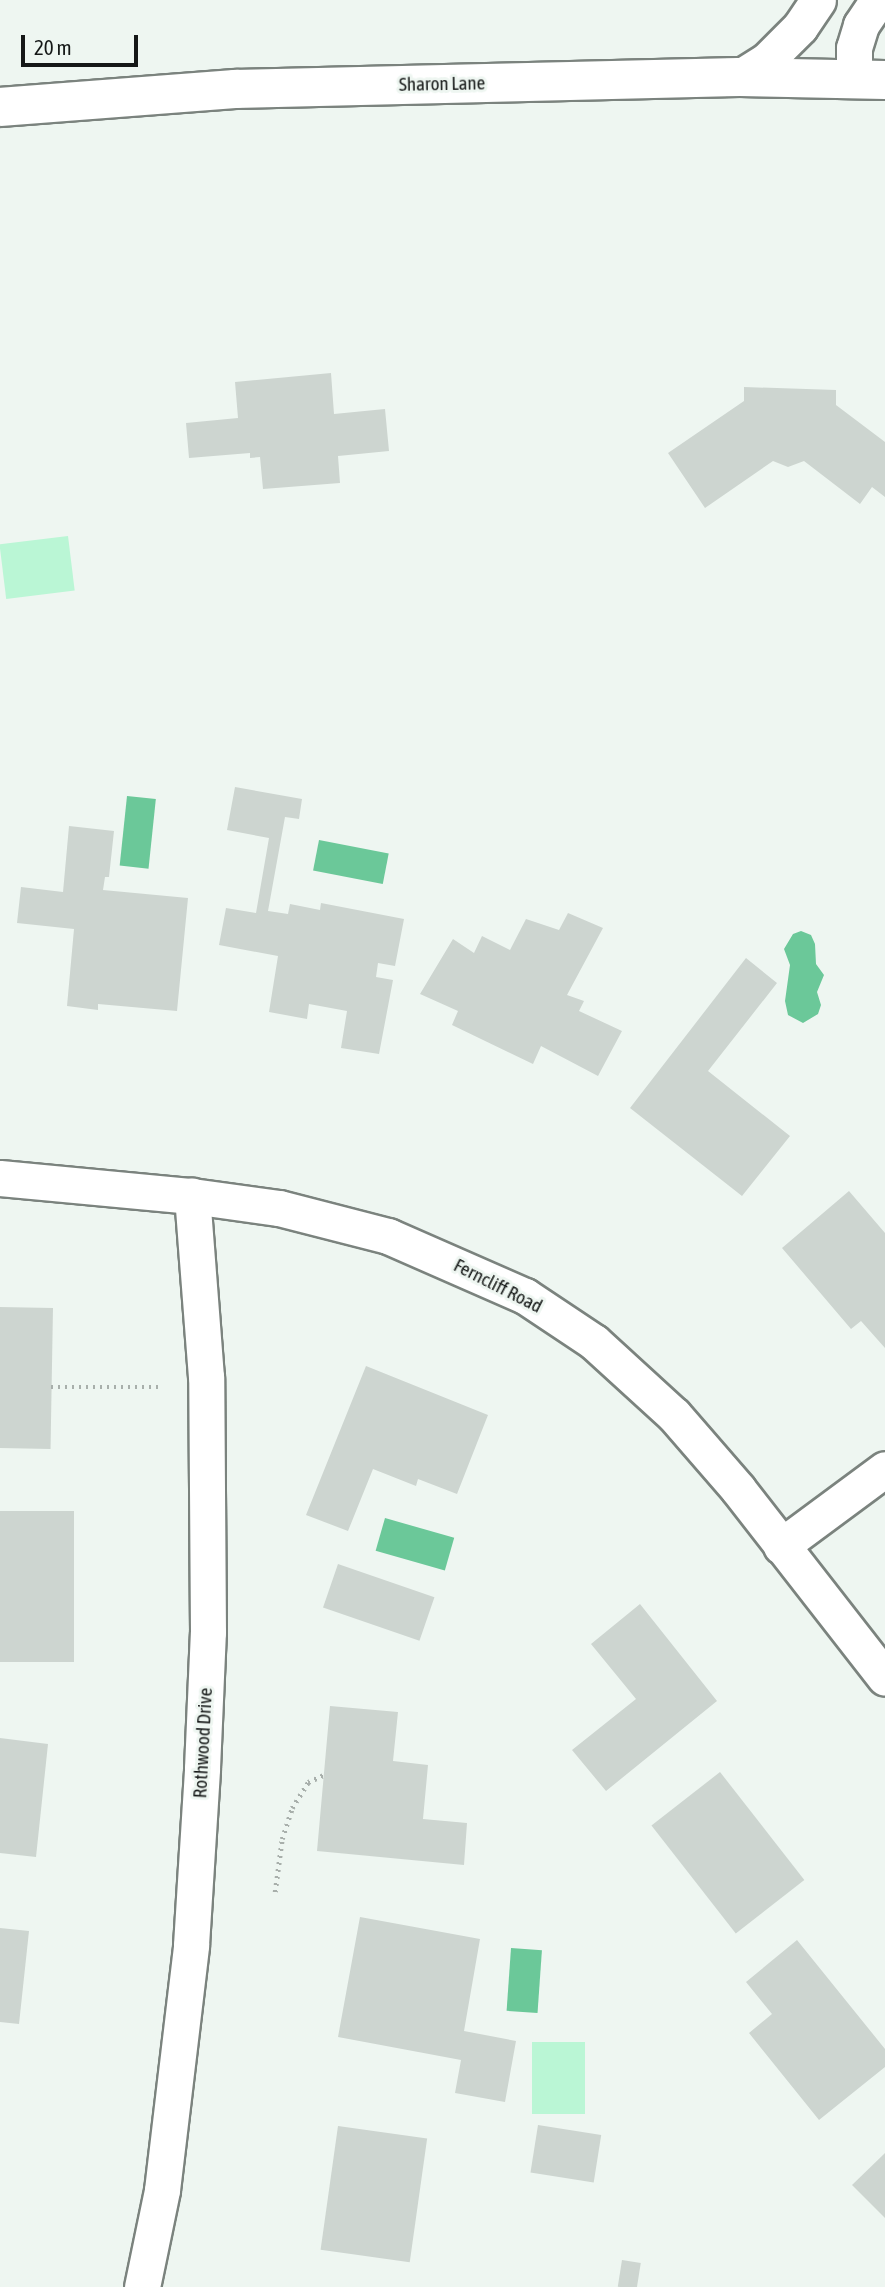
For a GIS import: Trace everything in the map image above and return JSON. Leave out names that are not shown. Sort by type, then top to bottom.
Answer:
[{"type":"main road","name":"Sharon Lane","points":[[0,107],[235,89],[740,77],[870,80]]},
{"type":"street","points":[[740,77],[766,61],[800,27],[818,0]]},
{"type":"street","points":[[870,80],[854,48],[861,25],[878,0]]},
{"type":"street","name":"Ferncliff Road","points":[[0,1178],[192,1196],[279,1208],[349,1224],[437,1255],[525,1296],[594,1342],[674,1415],[885,1678]]},
{"type":"street","name":"Rothwood Drive","points":[[142,2287],[162,2190],[191,1945],[203,1755],[208,1632],[206,1377],[192,1196]]},
{"type":"street","points":[[781,1546],[885,1469]]},
{"type":"path","points":[[51,1387],[158,1387]]},
{"type":"path","points":[[275,1892],[282,1839],[292,1808],[308,1782],[324,1775]]},
{"type":"shaded area","points":[[68,536],[75,591],[6,599],[0,544]]},
{"type":"shaded area","points":[[127,796],[156,799],[149,869],[120,866]]},
{"type":"shaded area","points":[[319,840],[389,854],[383,884],[313,870]]},
{"type":"shaded area","points":[[801,931],[811,935],[815,944],[816,964],[824,975],[817,992],[821,1005],[818,1014],[803,1023],[788,1015],[785,1001],[790,965],[784,949],[793,934]]},
{"type":"shaded area","points":[[385,1518],[454,1538],[445,1571],[376,1551]]},
{"type":"shaded area","points":[[511,1948],[542,1950],[538,2013],[507,2011]]},
{"type":"shaded area","points":[[532,2042],[585,2042],[585,2114],[532,2114]]},
{"type":"building","points":[[331,373],[334,414],[385,409],[389,451],[338,456],[340,483],[263,489],[260,457],[250,458],[250,453],[189,458],[186,423],[238,418],[235,382]]},
{"type":"building","points":[[744,387],[836,390],[836,405],[885,442],[885,497],[872,487],[860,504],[804,461],[788,467],[773,461],[705,508],[668,453],[744,401]]},
{"type":"building","points":[[235,787],[302,799],[299,819],[285,817],[268,911],[288,914],[290,904],[320,910],[321,903],[404,919],[395,966],[378,963],[376,977],[393,980],[379,1054],[341,1048],[347,1011],[309,1004],[307,1019],[269,1012],[278,956],[219,945],[226,908],[256,913],[269,838],[227,830]]},
{"type":"building","points":[[69,826],[114,831],[109,877],[105,877],[103,890],[188,898],[177,1011],[98,1004],[98,1010],[67,1006],[74,929],[17,923],[21,887],[63,892]]},
{"type":"building","points":[[568,913],[603,928],[567,995],[584,1001],[579,1011],[622,1031],[598,1076],[541,1046],[533,1064],[452,1025],[458,1011],[420,994],[453,939],[474,953],[482,936],[510,950],[526,919],[559,930]]},
{"type":"building","points":[[746,958],[777,983],[708,1071],[790,1136],[742,1196],[630,1108]]},
{"type":"building","points":[[849,1191],[885,1233],[885,1348],[861,1321],[851,1329],[782,1248]]},
{"type":"building","points":[[0,1307],[53,1308],[51,1449],[0,1448]]},
{"type":"building","points":[[366,1366],[488,1415],[457,1494],[418,1479],[416,1486],[373,1469],[348,1531],[306,1515]]},
{"type":"building","points":[[0,1511],[74,1511],[74,1662],[0,1662]]},
{"type":"building","points":[[338,1564],[434,1597],[419,1641],[323,1607]]},
{"type":"building","points":[[640,1604],[717,1701],[606,1791],[572,1750],[636,1699],[591,1644]]},
{"type":"building","points":[[330,1706],[398,1712],[393,1761],[428,1765],[423,1819],[467,1823],[464,1865],[317,1851]]},
{"type":"building","points":[[0,1738],[48,1744],[36,1857],[0,1853]]},
{"type":"building","points":[[720,1772],[804,1880],[736,1934],[651,1826]]},
{"type":"building","points":[[360,1917],[480,1939],[464,2031],[516,2041],[505,2102],[455,2093],[461,2060],[338,2037]]},
{"type":"building","points":[[0,1928],[29,1931],[19,2024],[0,2022]]},
{"type":"building","points":[[797,1940],[885,2049],[885,2067],[819,2120],[749,2033],[772,2014],[746,1982]]},
{"type":"building","points":[[538,2125],[601,2135],[594,2182],[530,2172]]},
{"type":"building","points":[[338,2126],[427,2139],[410,2262],[321,2250]]},
{"type":"building","points":[[885,2153],[885,2218],[852,2185]]},
{"type":"building","points":[[622,2260],[641,2263],[637,2287],[618,2287]]}]
